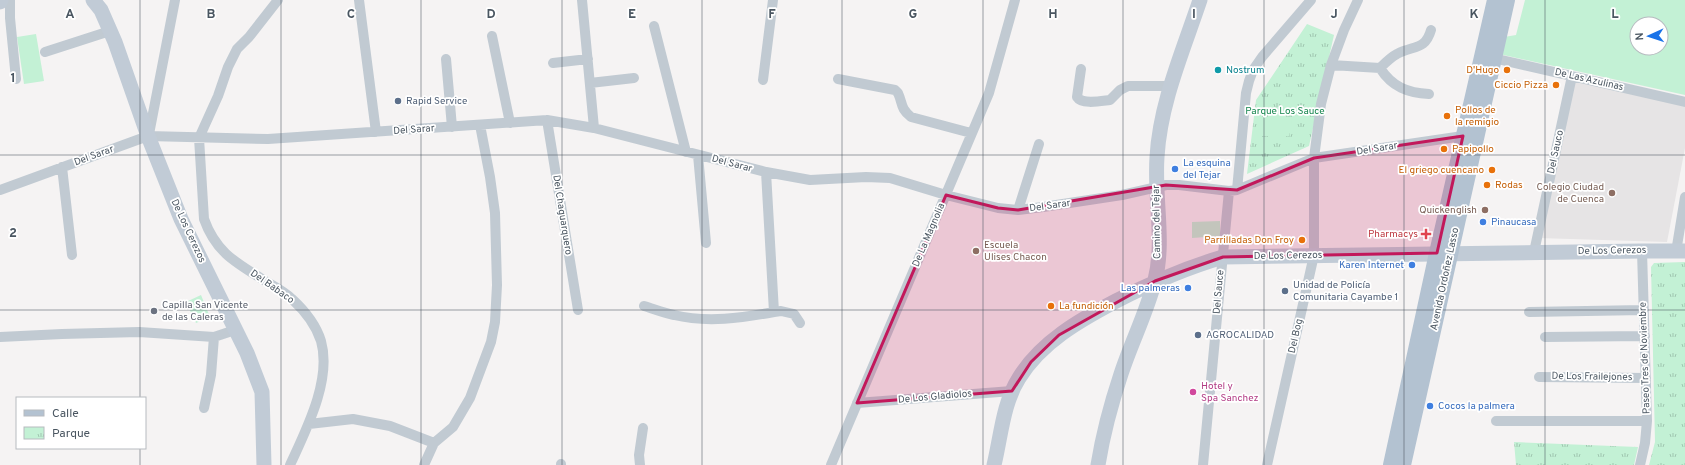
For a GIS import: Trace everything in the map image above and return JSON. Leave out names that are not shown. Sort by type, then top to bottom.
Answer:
[{"type":"main road","name":"Avenida Ordoñez Lasso","points":[[1403,465],[1444,253],[1463,136],[1495,0]]},
{"type":"main road","name":"Avenida Ordoñez Lasso","points":[[1392,465],[1508,0]]},
{"type":"street","points":[[10,0],[10,18],[16,79]]},
{"type":"street","name":"De Los Cerezos","points":[[93,0],[101,10],[110,31],[181,221],[247,353],[262,392],[264,465]]},
{"type":"street","points":[[148,136],[175,0]]},
{"type":"street","points":[[199,138],[218,96],[228,67],[237,49],[249,37],[278,0]]},
{"type":"street","points":[[359,0],[376,132]]},
{"type":"street","points":[[582,0],[594,128]]},
{"type":"street","points":[[763,80],[774,0]]},
{"type":"street","name":"De La Magnolia","points":[[831,465],[989,93],[1015,0]]},
{"type":"street","name":"Camino del Tejar","points":[[1098,465],[1103,438],[1121,374],[1155,281],[1160,257],[1156,187],[1157,155],[1162,121],[1171,86],[1200,0]]},
{"type":"street","name":"Del Sauce","points":[[1203,465],[1223,257],[1248,81],[1253,70],[1262,57],[1311,0]]},
{"type":"street","name":"Del Bog","points":[[1267,465],[1314,255],[1314,158],[1321,104],[1331,65],[1344,30],[1358,0]]},
{"type":"street","points":[[654,26],[686,152]]},
{"type":"street","points":[[1331,65],[1380,68],[1397,54],[1422,45],[1428,39],[1431,30]]},
{"type":"street","points":[[46,52],[110,31]]},
{"type":"street","points":[[492,36],[510,122]]},
{"type":"street","name":"De Las Azulinas","points":[[1493,58],[1685,102]]},
{"type":"street","points":[[446,59],[452,127]]},
{"type":"street","points":[[553,63],[588,59]]},
{"type":"street","points":[[1380,68],[1385,77],[1394,85],[1406,90],[1429,94]]},
{"type":"street","points":[[1080,70],[1077,97],[1079,100],[1083,101],[1110,100],[1120,90],[1128,86],[1171,86]]},
{"type":"street","name":"Del Sauco","points":[[1534,252],[1572,76]]},
{"type":"street","points":[[590,83],[634,78]]},
{"type":"street","points":[[838,79],[895,90],[898,93],[900,105],[904,112],[911,117],[971,133]]},
{"type":"street","name":"Del Sarar","points":[[0,190],[148,136],[268,139],[547,120],[594,128],[766,172],[816,180],[877,176],[890,178],[946,195],[998,208],[1018,210],[1122,195],[1156,187],[1179,185],[1233,190],[1314,158],[1463,136]]},
{"type":"street","name":"Del Chaguarquero","points":[[547,120],[578,310]]},
{"type":"street","points":[[424,465],[434,443],[454,427],[470,398],[491,342],[495,322],[497,297],[495,213],[480,125]]},
{"type":"street","name":"Del Babaco","points":[[199,138],[204,219],[208,232],[219,248],[233,261],[291,298],[314,325],[321,341],[324,362],[318,396],[309,424],[290,465]]},
{"type":"street","points":[[1018,210],[1039,144]]},
{"type":"street","points":[[698,155],[706,243]]},
{"type":"street","points":[[62,167],[72,255]]},
{"type":"street","points":[[766,172],[774,312]]},
{"type":"street","points":[[1680,252],[1685,197]]},
{"type":"street","name":"De Los Cerezos","points":[[994,465],[1012,391],[1019,377],[1031,362],[1059,335],[1094,313],[1155,281],[1197,265],[1223,257],[1642,250],[1680,252]]},
{"type":"street","name":"Paseo Tres de Noviembre","points":[[1640,465],[1645,443],[1647,422],[1642,250]]},
{"type":"street","points":[[644,306],[674,315],[706,319],[734,318],[781,311],[794,314],[800,323]]},
{"type":"street","points":[[1529,312],[1644,310]]},
{"type":"street","points":[[0,337],[139,332],[214,337],[235,330]]},
{"type":"street","points":[[1545,337],[1645,336]]},
{"type":"street","points":[[204,408],[211,375],[214,337]]},
{"type":"street","name":"De Los Frailejones","points":[[1539,377],[1646,378]]},
{"type":"street","name":"De Los Gladiolos","points":[[857,403],[1012,391]]},
{"type":"street","points":[[309,424],[353,419],[390,426],[434,443]]},
{"type":"street","points":[[1496,421],[1647,422]]},
{"type":"street","points":[[640,465],[639,455],[643,428]]},
{"type":"highlighted area","points":[[1463,136],[1437,253],[1223,257],[1155,281],[1059,335],[1031,362],[1012,391],[857,403],[946,195],[998,208],[1018,210],[1166,185],[1237,190],[1314,158]]},
{"type":"shaded area","name":"Colegio Ciudad de Cuenca","points":[[1571,80],[1685,105],[1685,148],[1667,242],[1538,238]]},
{"type":"green space","points":[[1525,0],[1685,0],[1685,95],[1499,54],[1504,37],[1516,35]]},
{"type":"green space","name":"Parque Los Sauce","points":[[1307,24],[1334,35],[1309,146],[1247,174],[1256,100]]},
{"type":"green space","points":[[36,34],[44,81],[24,84],[17,37]]},
{"type":"green space","points":[[1263,118],[1292,120],[1289,136],[1260,136]]},
{"type":"green space","points":[[1220,221],[1220,236],[1192,238],[1192,222]]},
{"type":"green space","points":[[1685,262],[1685,465],[1649,465],[1655,442],[1651,267],[1654,263]]},
{"type":"green space","points":[[201,295],[210,317],[196,323],[186,302]]},
{"type":"green space","points":[[1514,442],[1638,447],[1634,465],[1516,465]]},
{"type":"place","name":"Nostrum","points":[[1218,70]]},
{"type":"place","name":"D'Hugo","points":[[1507,70]]},
{"type":"place","name":"Ciccio Pizza","points":[[1556,85]]},
{"type":"place","name":"Rapid Service","points":[[398,101]]},
{"type":"place","name":"Pollos de la remigio","points":[[1447,116]]},
{"type":"place","name":"Papipollo","points":[[1444,149]]},
{"type":"place","name":"La esquina del Tejar","points":[[1175,169]]},
{"type":"place","name":"El griego cuencano","points":[[1492,170]]},
{"type":"place","name":"Rodas","points":[[1487,185]]},
{"type":"place","name":"Colegio Ciudad de Cuenca","points":[[1612,193]]},
{"type":"place","name":"Quickenglish","points":[[1485,210]]},
{"type":"place","name":"Pinaucasa","points":[[1483,222]]},
{"type":"place","name":"Pharmacys","points":[[1426,234]]},
{"type":"place","name":"Parrilladas Don Froy","points":[[1302,240]]},
{"type":"place","name":"Escuela Ulises Chacon","points":[[976,251]]},
{"type":"place","name":"Karen Internet","points":[[1412,265]]},
{"type":"place","name":"Las palmeras","points":[[1188,288]]},
{"type":"place","name":"Unidad de Policía Comunitaria Cayambe 1","points":[[1285,291]]},
{"type":"place","name":"La fundición","points":[[1051,306]]},
{"type":"place","name":"Capilla San Vicente de las Caleras","points":[[154,311]]},
{"type":"place","name":"AGROCALIDAD","points":[[1198,335]]},
{"type":"place","name":"Hotel y Spa Sanchez","points":[[1193,392]]},
{"type":"place","name":"Cocos la palmera","points":[[1430,406]]}]
